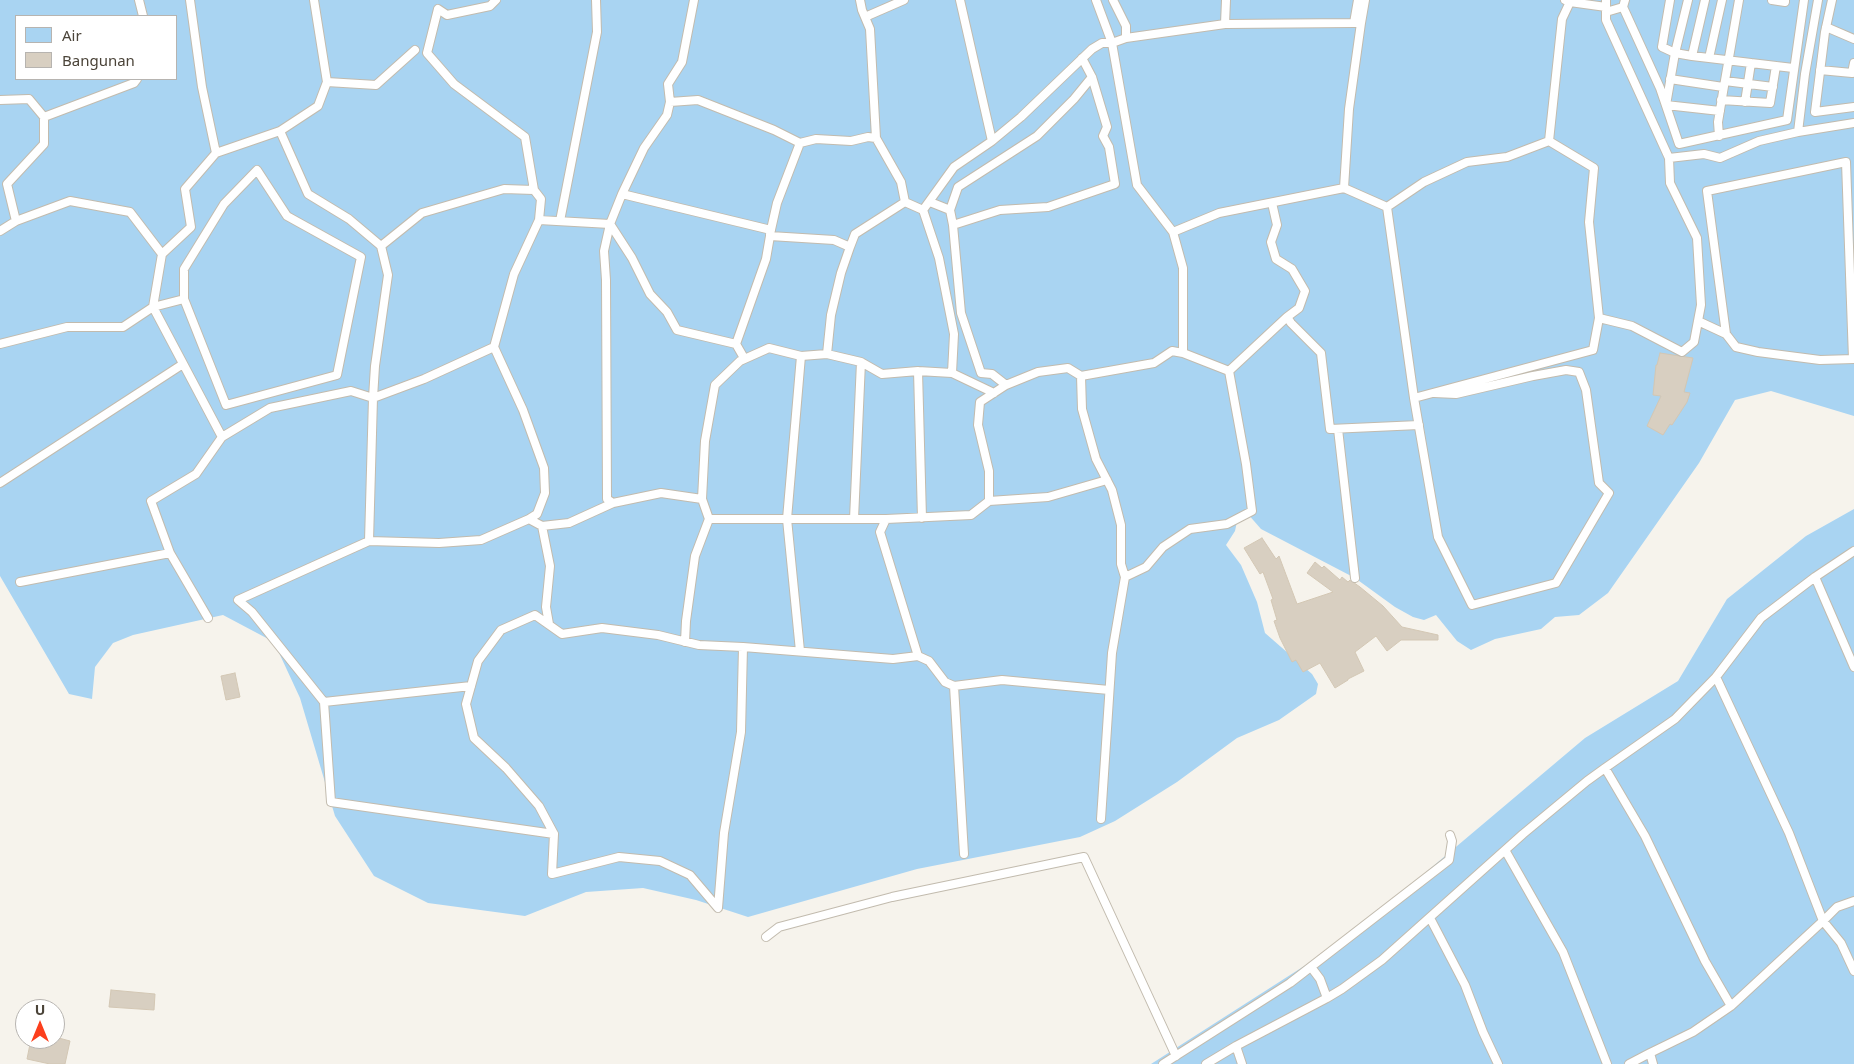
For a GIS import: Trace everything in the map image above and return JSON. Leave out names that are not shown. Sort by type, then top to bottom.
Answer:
[{"type":"lane","points":[[139,0],[143,15]]},
{"type":"lane","points":[[190,0],[202,87],[216,153]]},
{"type":"lane","points":[[222,437],[153,307],[162,254],[191,227],[185,189],[216,153],[280,131],[318,106],[327,82],[314,0]]},
{"type":"lane","points":[[496,0],[490,6],[447,15],[438,9],[427,53],[454,84],[525,137],[534,190],[541,199],[539,220],[514,274],[494,347],[523,410],[544,468],[545,493],[537,514],[481,540],[440,543],[369,541],[238,600],[252,612],[324,702],[331,802],[554,834]]},
{"type":"lane","points":[[560,221],[597,32],[596,0]]},
{"type":"lane","points":[[613,503],[607,499],[606,280],[604,251],[610,224],[622,194],[644,148],[667,115],[670,102],[668,84],[682,62],[694,0]]},
{"type":"lane","points":[[860,0],[870,29],[876,138],[900,182],[905,202]]},
{"type":"lane","points":[[865,17],[904,0]]},
{"type":"lane","points":[[960,0],[992,141]]},
{"type":"lane","points":[[1096,0],[1112,44],[1137,184],[1173,232],[1183,268],[1183,353]]},
{"type":"lane","points":[[1113,0],[1126,26],[1126,38]]},
{"type":"lane","points":[[1226,0],[1226,24]]},
{"type":"lane","points":[[1344,188],[1349,109],[1358,23],[1358,0]]},
{"type":"lane","points":[[1358,23],[1365,0]]},
{"type":"lane","points":[[1670,0],[1662,47],[1674,53],[1692,56],[1793,68]]},
{"type":"lane","points":[[1666,105],[1674,53],[1688,0]]},
{"type":"lane","points":[[1692,56],[1705,0]]},
{"type":"lane","points":[[1709,58],[1722,0]]},
{"type":"lane","points":[[1719,136],[1720,111],[1739,0]]},
{"type":"lane","points":[[1772,0],[1785,2],[1785,0]]},
{"type":"lane","points":[[1549,141],[1562,19],[1569,1],[1606,6],[1624,3],[1660,88],[1679,144],[1787,120],[1804,0]]},
{"type":"lane","points":[[1798,132],[1805,74],[1818,0]]},
{"type":"lane","points":[[1832,0],[1826,27],[1814,112],[1854,107]]},
{"type":"lane","points":[[1599,318],[1632,326],[1682,352],[1694,342],[1701,305],[1697,238],[1670,183],[1669,158],[1606,20],[1606,6]]},
{"type":"lane","points":[[923,210],[954,167],[1021,118],[1082,58],[1102,43],[1112,44],[1126,38],[1226,24],[1358,23]]},
{"type":"lane","points":[[1826,27],[1854,39]]},
{"type":"lane","points":[[327,82],[376,85],[415,50]]},
{"type":"lane","points":[[953,225],[1000,210],[1048,207],[1115,184],[1109,147],[1103,136],[1107,128],[1092,77],[1082,58]]},
{"type":"lane","points":[[1744,102],[1751,63]]},
{"type":"lane","points":[[1820,70],[1853,74],[1854,63]]},
{"type":"lane","points":[[1722,100],[1770,103],[1776,66]]},
{"type":"lane","points":[[1006,385],[992,374],[981,372],[960,313],[953,225],[950,210],[958,187],[1037,136],[1074,100],[1092,77]]},
{"type":"lane","points":[[44,118],[134,83],[136,80]]},
{"type":"lane","points":[[1670,80],[1724,84],[1748,83],[1773,87]]},
{"type":"lane","points":[[0,100],[29,99],[44,118],[44,144],[7,184],[16,221]]},
{"type":"lane","points":[[670,102],[698,100],[774,130],[800,143],[816,139],[850,141],[868,137],[876,138]]},
{"type":"lane","points":[[1666,105],[1720,111]]},
{"type":"lane","points":[[1669,158],[1704,154],[1720,158],[1759,141],[1798,132],[1854,123]]},
{"type":"lane","points":[[280,131],[308,194],[349,219],[381,246],[388,275],[375,366],[369,541]]},
{"type":"lane","points":[[1387,207],[1424,182],[1467,162],[1506,156],[1549,141]]},
{"type":"lane","points":[[1414,398],[1593,350],[1599,318],[1589,222],[1594,168],[1549,141]]},
{"type":"lane","points":[[736,344],[766,259],[777,203],[800,143]]},
{"type":"lane","points":[[1698,321],[1726,334],[1736,347],[1758,352],[1820,360],[1853,359],[1846,162],[1707,191],[1726,334]]},
{"type":"lane","points":[[257,170],[287,216],[362,257],[337,375],[226,405],[184,299],[184,269],[224,204],[257,170]]},
{"type":"lane","points":[[1173,232],[1219,213],[1344,188],[1387,207]]},
{"type":"lane","points":[[381,246],[422,212],[504,189],[534,190]]},
{"type":"lane","points":[[622,194],[771,233],[834,240],[850,247]]},
{"type":"lane","points":[[0,231],[16,221],[70,201],[130,212],[162,254]]},
{"type":"lane","points":[[905,202],[923,210],[939,258],[954,334],[952,372]]},
{"type":"lane","points":[[827,354],[831,315],[840,273],[855,234],[905,202]]},
{"type":"lane","points":[[930,202],[950,210]]},
{"type":"lane","points":[[1229,371],[1298,308],[1305,291],[1292,269],[1276,259],[1271,242],[1276,225],[1272,203]]},
{"type":"lane","points":[[1387,207],[1414,398],[1438,538],[1472,605],[1556,584],[1609,493],[1599,483],[1586,390],[1579,372],[1566,370],[1456,394],[1434,393]]},
{"type":"lane","points":[[539,220],[610,224]]},
{"type":"lane","points":[[610,224],[632,258],[650,294],[667,312],[677,330],[736,344],[744,358]]},
{"type":"lane","points":[[0,344],[67,327],[123,327],[153,307],[184,299]]},
{"type":"lane","points":[[1286,317],[1321,353],[1330,429],[1419,425]]},
{"type":"lane","points":[[208,618],[170,553],[152,501],[196,474],[222,437],[270,408],[351,391],[373,398],[424,379],[494,347]]},
{"type":"lane","points":[[685,642],[695,556],[709,519],[702,499],[705,441],[715,385],[740,361],[769,348],[801,356],[827,354],[861,362],[882,374],[918,371],[952,372],[994,393]]},
{"type":"lane","points":[[989,501],[989,472],[978,425],[980,402],[1006,385],[1038,372],[1068,368],[1081,376],[1154,363],[1172,352],[1183,353],[1229,371]]},
{"type":"lane","points":[[800,651],[788,519],[801,356]]},
{"type":"lane","points":[[854,519],[861,362]]},
{"type":"lane","points":[[0,483],[183,364]]},
{"type":"lane","points":[[918,371],[922,518]]},
{"type":"lane","points":[[1126,577],[1146,567],[1163,547],[1190,529],[1227,524],[1252,511],[1246,464],[1229,371]]},
{"type":"lane","points":[[1081,376],[1082,409],[1096,459],[1112,490],[1121,525],[1121,564],[1126,577],[1112,652],[1101,819]]},
{"type":"lane","points":[[1338,429],[1355,578]]},
{"type":"lane","points":[[709,519],[886,519],[970,515],[989,501],[1048,497],[1107,480]]},
{"type":"lane","points":[[529,519],[542,526],[570,523],[613,503],[661,493],[702,499]]},
{"type":"lane","points":[[886,519],[880,532],[918,656]]},
{"type":"lane","points":[[542,526],[550,566],[546,607],[549,624]]},
{"type":"lane","points":[[1206,1064],[1327,998],[1382,960],[1505,850],[1587,781],[1674,719],[1716,678],[1761,618],[1815,577],[1854,551]]},
{"type":"lane","points":[[20,582],[170,553]]},
{"type":"lane","points":[[1815,577],[1854,667]]},
{"type":"lane","points":[[743,647],[741,732],[724,833],[718,908],[690,875],[660,861],[619,857],[552,874],[554,834],[539,806],[506,768],[474,738],[466,704],[478,661],[501,630],[535,615],[562,634],[602,628],[658,635],[699,645],[743,647],[800,651],[893,659],[918,656],[929,661],[945,682],[954,686],[1002,680],[1109,690]]},
{"type":"lane","points":[[1716,678],[1789,833],[1823,922],[1841,943],[1854,971]]},
{"type":"lane","points":[[324,702],[471,686]]},
{"type":"lane","points":[[954,686],[964,854]]},
{"type":"lane","points":[[1605,768],[1645,836],[1705,961],[1731,1006]]},
{"type":"lane","points":[[1163,1064],[1290,983],[1449,860],[1452,841],[1450,835]]},
{"type":"lane","points":[[1505,850],[1563,952],[1607,1064]]},
{"type":"lane","points":[[766,937],[779,927],[892,897],[1084,857],[1176,1056]]},
{"type":"lane","points":[[1629,1064],[1693,1032],[1731,1006],[1837,907],[1854,901]]},
{"type":"lane","points":[[1430,918],[1465,986],[1498,1064]]},
{"type":"lane","points":[[1311,967],[1320,979],[1327,998]]},
{"type":"lane","points":[[1236,1046],[1242,1064]]},
{"type":"lane","points":[[1650,1053],[1654,1064]]},
{"type":"water","points":[[0,0],[1854,0],[1854,416],[1771,391],[1735,400],[1699,463],[1608,593],[1579,615],[1555,617],[1541,629],[1495,639],[1471,650],[1457,641],[1436,615],[1424,620],[1413,617],[1395,607],[1355,578],[1261,529],[1247,513],[1238,517],[1235,531],[1226,545],[1241,565],[1257,602],[1265,633],[1312,674],[1318,684],[1316,694],[1279,720],[1237,738],[1177,782],[1115,821],[1080,837],[917,869],[748,917],[696,900],[643,888],[586,892],[525,916],[428,903],[374,876],[335,816],[300,698],[274,642],[223,615],[133,635],[113,643],[95,667],[92,699],[69,694],[0,576]]},
{"type":"water","points":[[1854,509],[1854,1064],[1151,1064],[1348,938],[1585,738],[1678,681],[1727,599],[1806,536]]},
{"type":"building","points":[[1660,353],[1693,358],[1684,392],[1690,393],[1687,402],[1663,435],[1647,426],[1661,396],[1653,395],[1656,365]]},
{"type":"building","points":[[1262,538],[1276,559],[1279,556],[1297,604],[1333,592],[1307,573],[1315,562],[1322,568],[1324,566],[1340,580],[1342,577],[1360,587],[1383,606],[1402,627],[1438,635],[1438,640],[1401,640],[1387,651],[1376,636],[1355,652],[1364,671],[1335,688],[1320,663],[1303,672],[1296,660],[1292,662],[1280,638],[1274,621],[1277,620],[1271,600],[1273,599],[1263,572],[1260,574],[1244,548]]},
{"type":"building","points":[[235,673],[240,697],[226,700],[221,676]]},
{"type":"building","points":[[111,990],[155,994],[154,1010],[109,1007]]},
{"type":"building","points":[[65,1040],[70,1041],[65,1064],[50,1064],[27,1059],[29,1049],[65,1049]]}]
